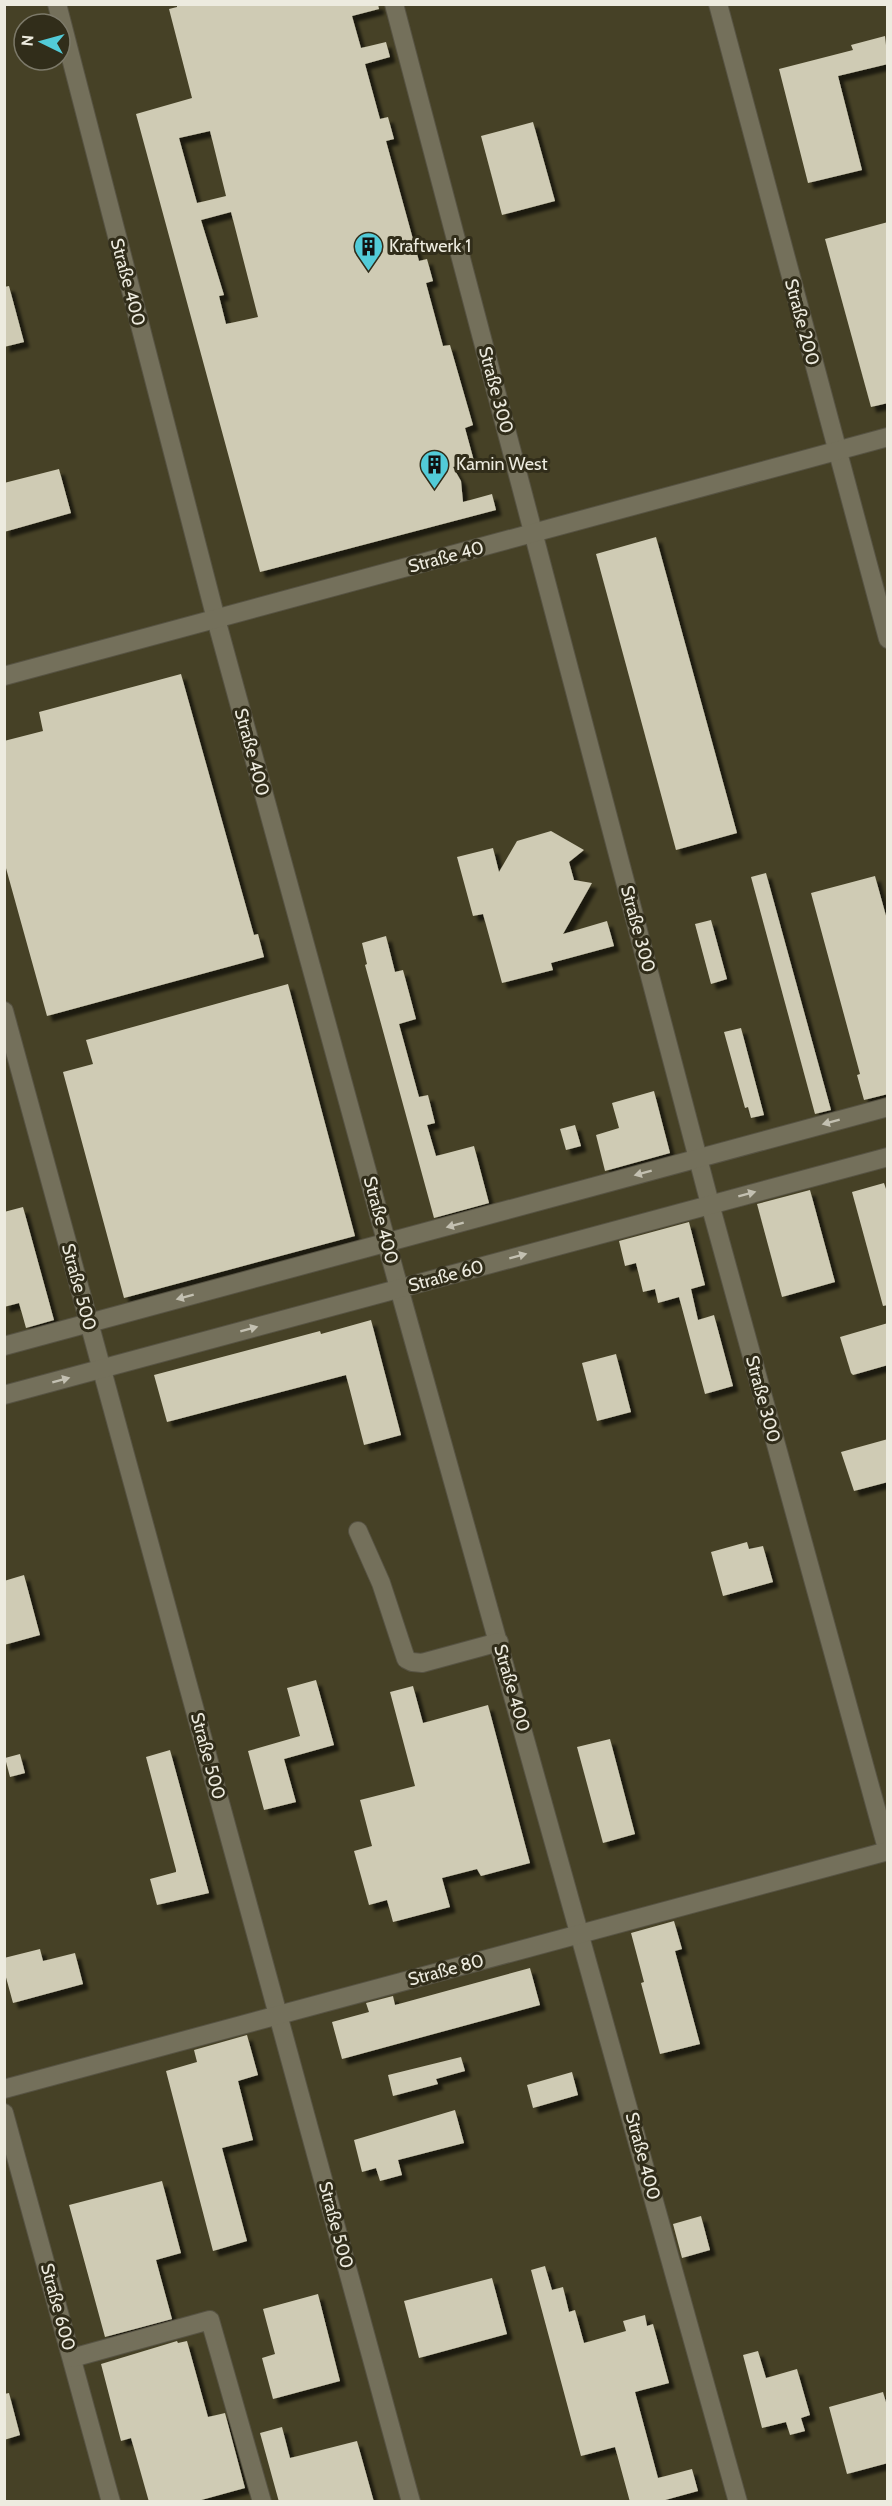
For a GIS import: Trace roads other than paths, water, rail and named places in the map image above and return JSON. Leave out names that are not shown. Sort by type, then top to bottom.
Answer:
[{"type":"street","name":"Straße 400","points":[[57,4],[216,619],[399,1288],[738,2502]]},
{"type":"street","name":"Straße 300","points":[[394,4],[710,1204],[887,1852]]},
{"type":"street","name":"Straße 200","points":[[718,4],[888,639]]},
{"type":"street","name":"Straße 40","points":[[4,676],[888,437]]},
{"type":"street","name":"Straße 500","points":[[4,1011],[280,2015],[411,2502]]},
{"type":"street","points":[[4,1346],[888,1107]]},
{"type":"street","name":"Straße 60","points":[[4,1395],[888,1157]]},
{"type":"street","points":[[358,1531],[381,1583],[406,1659],[412,1662],[422,1662],[499,1641]]},
{"type":"street","name":"Straße 80","points":[[4,2089],[887,1852]]},
{"type":"street","name":"Straße 600","points":[[4,2113],[111,2502]]},
{"type":"street","points":[[72,2358],[210,2320],[262,2502]]},
{"type":"place","name":"Kraftwerk 1","points":[[368,272]]},
{"type":"place","name":"Kamin West","points":[[435,490]]}]
